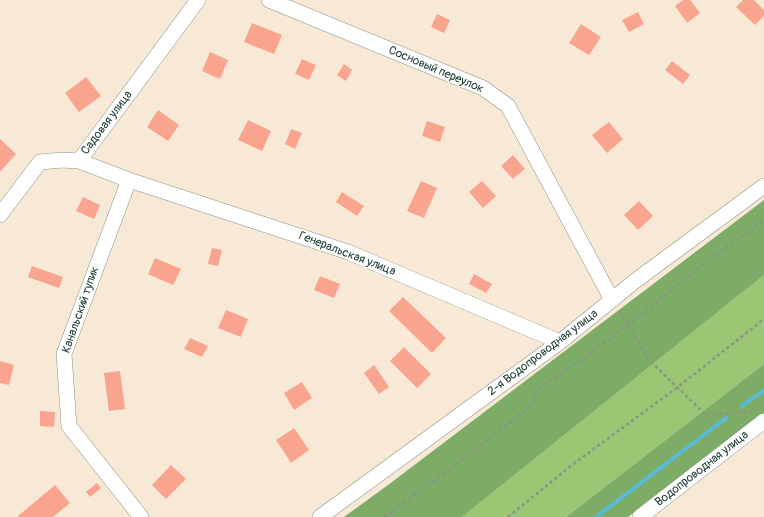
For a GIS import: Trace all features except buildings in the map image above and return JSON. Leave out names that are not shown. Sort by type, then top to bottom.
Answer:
[{"type":"street","name":"Садовая улица","points":[[0,215],[40,162],[62,160],[79,161],[198,0]]},
{"type":"street","name":"Сосновый переулок","points":[[269,0],[483,88],[508,106],[612,300]]},
{"type":"street","name":"Генеральская улица","points":[[79,161],[129,180],[348,252],[560,342]]},
{"type":"street","name":"Канальский тупик","points":[[129,180],[64,354],[69,426],[141,517]]},
{"type":"street","name":"2-я Водопроводная улица","points":[[320,517],[560,342],[635,281],[764,186]]},
{"type":"street","name":"Водопроводная улица","points":[[640,517],[760,417]]},
{"type":"path","points":[[384,517],[454,466],[532,405],[538,389],[584,358],[628,325],[707,260],[764,220]]},
{"type":"path","points":[[612,300],[650,361],[706,415],[749,411],[760,417]]},
{"type":"path","points":[[508,517],[572,465],[678,387],[764,320]]},
{"type":"green space","points":[[764,200],[764,275],[462,517],[344,517],[388,485]]},
{"type":"green space","points":[[764,275],[764,364],[566,517],[462,517]]},
{"type":"green space","points":[[764,364],[764,413],[628,517],[566,517]]},
{"type":"waterway","points":[[742,406],[764,390]]},
{"type":"waterway","points":[[596,517],[726,418]]}]
